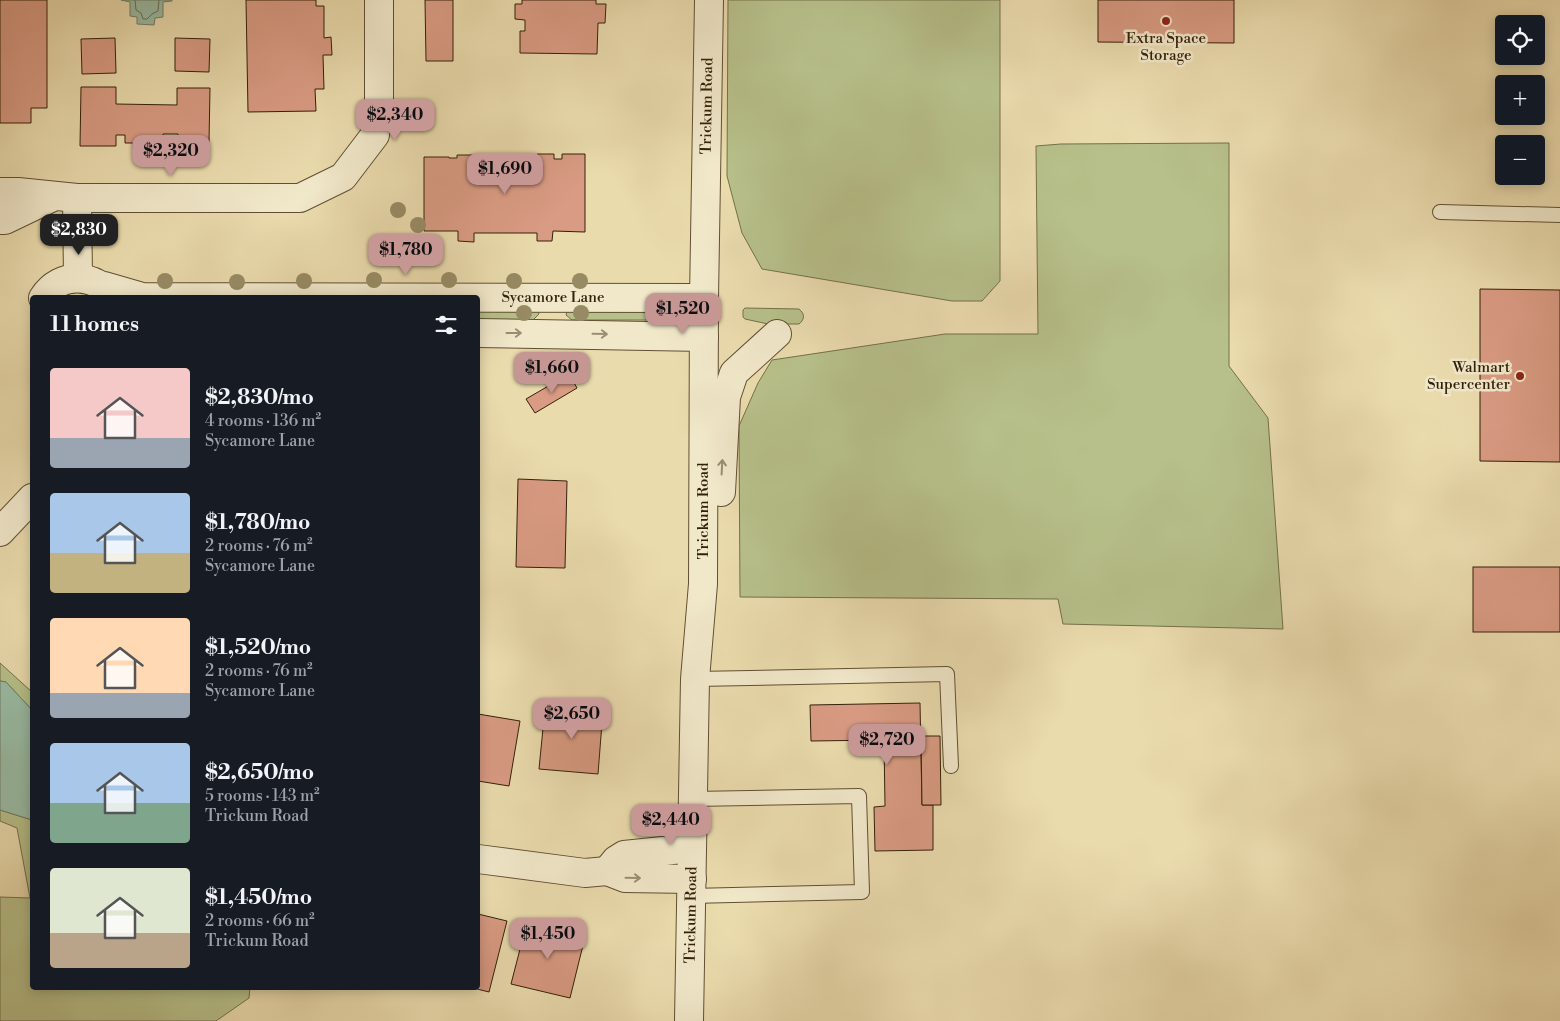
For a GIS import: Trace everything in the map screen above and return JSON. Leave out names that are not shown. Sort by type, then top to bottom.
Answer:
[{"type":"street","points":[[0,192],[66,197],[300,198],[343,176],[375,135],[379,102],[379,0]]},
{"type":"street","name":"Trickum Road","points":[[689,1021],[695,679],[702,581],[709,0]]},
{"type":"street","points":[[0,220],[6,220],[66,197]]},
{"type":"street","points":[[46,295],[53,286],[65,280],[78,277],[66,197]]},
{"type":"street","name":"Sycamore Lane","points":[[78,277],[92,280],[108,292],[128,295]]},
{"type":"street","name":"Sycamore Lane","points":[[480,298],[704,298]]},
{"type":"street","points":[[480,333],[704,336]]},
{"type":"street","points":[[702,581],[717,558],[726,397],[734,373],[777,334]]},
{"type":"street","points":[[0,532],[30,500]]},
{"type":"street","points":[[607,871],[616,860],[624,855],[692,848]]},
{"type":"street","points":[[480,859],[585,873],[607,871],[625,878],[691,887]]},
{"type":"lane","points":[[1440,212],[1560,215]]},
{"type":"lane","points":[[695,679],[947,674],[952,766]]},
{"type":"lane","points":[[691,887],[862,892],[859,796],[693,799]]},
{"type":"shaded area","points":[[728,0],[1000,0],[1000,281],[982,301],[952,301],[762,269],[742,233],[727,176]]},
{"type":"shaded area","points":[[1229,143],[1229,366],[1268,418],[1283,629],[1063,624],[1058,599],[740,597],[739,426],[758,383],[772,360],[945,334],[1038,334],[1036,146],[1061,144]]},
{"type":"shaded area","points":[[480,307],[538,310],[539,314],[533,320],[480,321]]},
{"type":"shaded area","points":[[568,308],[665,312],[665,318],[661,320],[572,320],[566,315]]},
{"type":"shaded area","points":[[745,308],[799,309],[803,318],[799,324],[768,324],[745,319],[743,317],[743,310]]},
{"type":"shaded area","points":[[0,663],[30,690],[30,708],[6,682],[0,681]]},
{"type":"shaded area","points":[[0,810],[30,819],[30,898],[17,828],[0,821]]},
{"type":"shaded area","points":[[0,897],[30,898],[30,990],[250,990],[249,998],[216,1021],[0,1021]]},
{"type":"water","points":[[121,0],[172,1],[163,2],[163,17],[155,18],[154,25],[137,24],[137,17],[130,16],[130,2]]},
{"type":"water","points":[[0,681],[6,682],[30,708],[30,819],[0,810]]},
{"type":"building","points":[[0,0],[47,0],[47,108],[31,108],[31,123],[0,123]]},
{"type":"building","points":[[246,0],[316,0],[316,6],[324,6],[324,38],[331,37],[332,55],[323,55],[324,89],[315,89],[316,111],[248,112]]},
{"type":"building","points":[[425,0],[453,0],[453,61],[426,61]]},
{"type":"building","points":[[522,0],[596,0],[596,4],[606,4],[605,23],[598,23],[597,54],[520,53],[520,31],[525,31],[525,20],[515,19],[515,4],[522,4]]},
{"type":"building","name":"Extra Space Storage","points":[[1098,0],[1234,0],[1234,43],[1098,42]]},
{"type":"building","points":[[115,38],[116,73],[82,74],[81,39]]},
{"type":"building","points":[[175,38],[210,39],[209,72],[175,71]]},
{"type":"building","points":[[81,87],[116,87],[116,104],[177,105],[177,88],[210,88],[209,142],[178,142],[178,134],[163,134],[163,141],[158,141],[158,149],[133,149],[133,143],[125,143],[125,135],[116,135],[116,146],[80,146]]},
{"type":"building","points":[[482,154],[529,155],[529,158],[537,158],[537,154],[554,154],[554,159],[562,159],[562,154],[585,154],[585,232],[553,231],[552,241],[537,241],[537,233],[474,233],[474,242],[458,241],[458,231],[424,231],[424,157],[457,158],[457,155],[475,155],[475,158],[482,158]]},
{"type":"building","name":"Walmart Supercenter","points":[[1480,289],[1560,290],[1560,462],[1480,461]]},
{"type":"building","points":[[569,374],[577,388],[535,413],[526,399]]},
{"type":"building","points":[[518,479],[567,481],[565,568],[516,567]]},
{"type":"building","points":[[1473,567],[1560,567],[1560,632],[1473,632]]},
{"type":"building","points":[[920,703],[922,805],[933,805],[933,850],[875,851],[874,807],[885,806],[884,740],[811,741],[810,705]]},
{"type":"building","points":[[573,707],[603,710],[598,774],[539,769],[545,708],[573,710]]},
{"type":"building","points":[[480,714],[520,721],[509,786],[480,781]]},
{"type":"building","points":[[921,736],[940,736],[941,805],[922,805]]},
{"type":"building","points":[[480,914],[507,921],[489,992],[480,990]]},
{"type":"building","points":[[527,922],[585,937],[570,998],[511,984]]},
{"type":"place","name":"Extra Space Storage","points":[[1166,21]]},
{"type":"place","name":"Walmart Supercenter","points":[[1520,376]]}]
